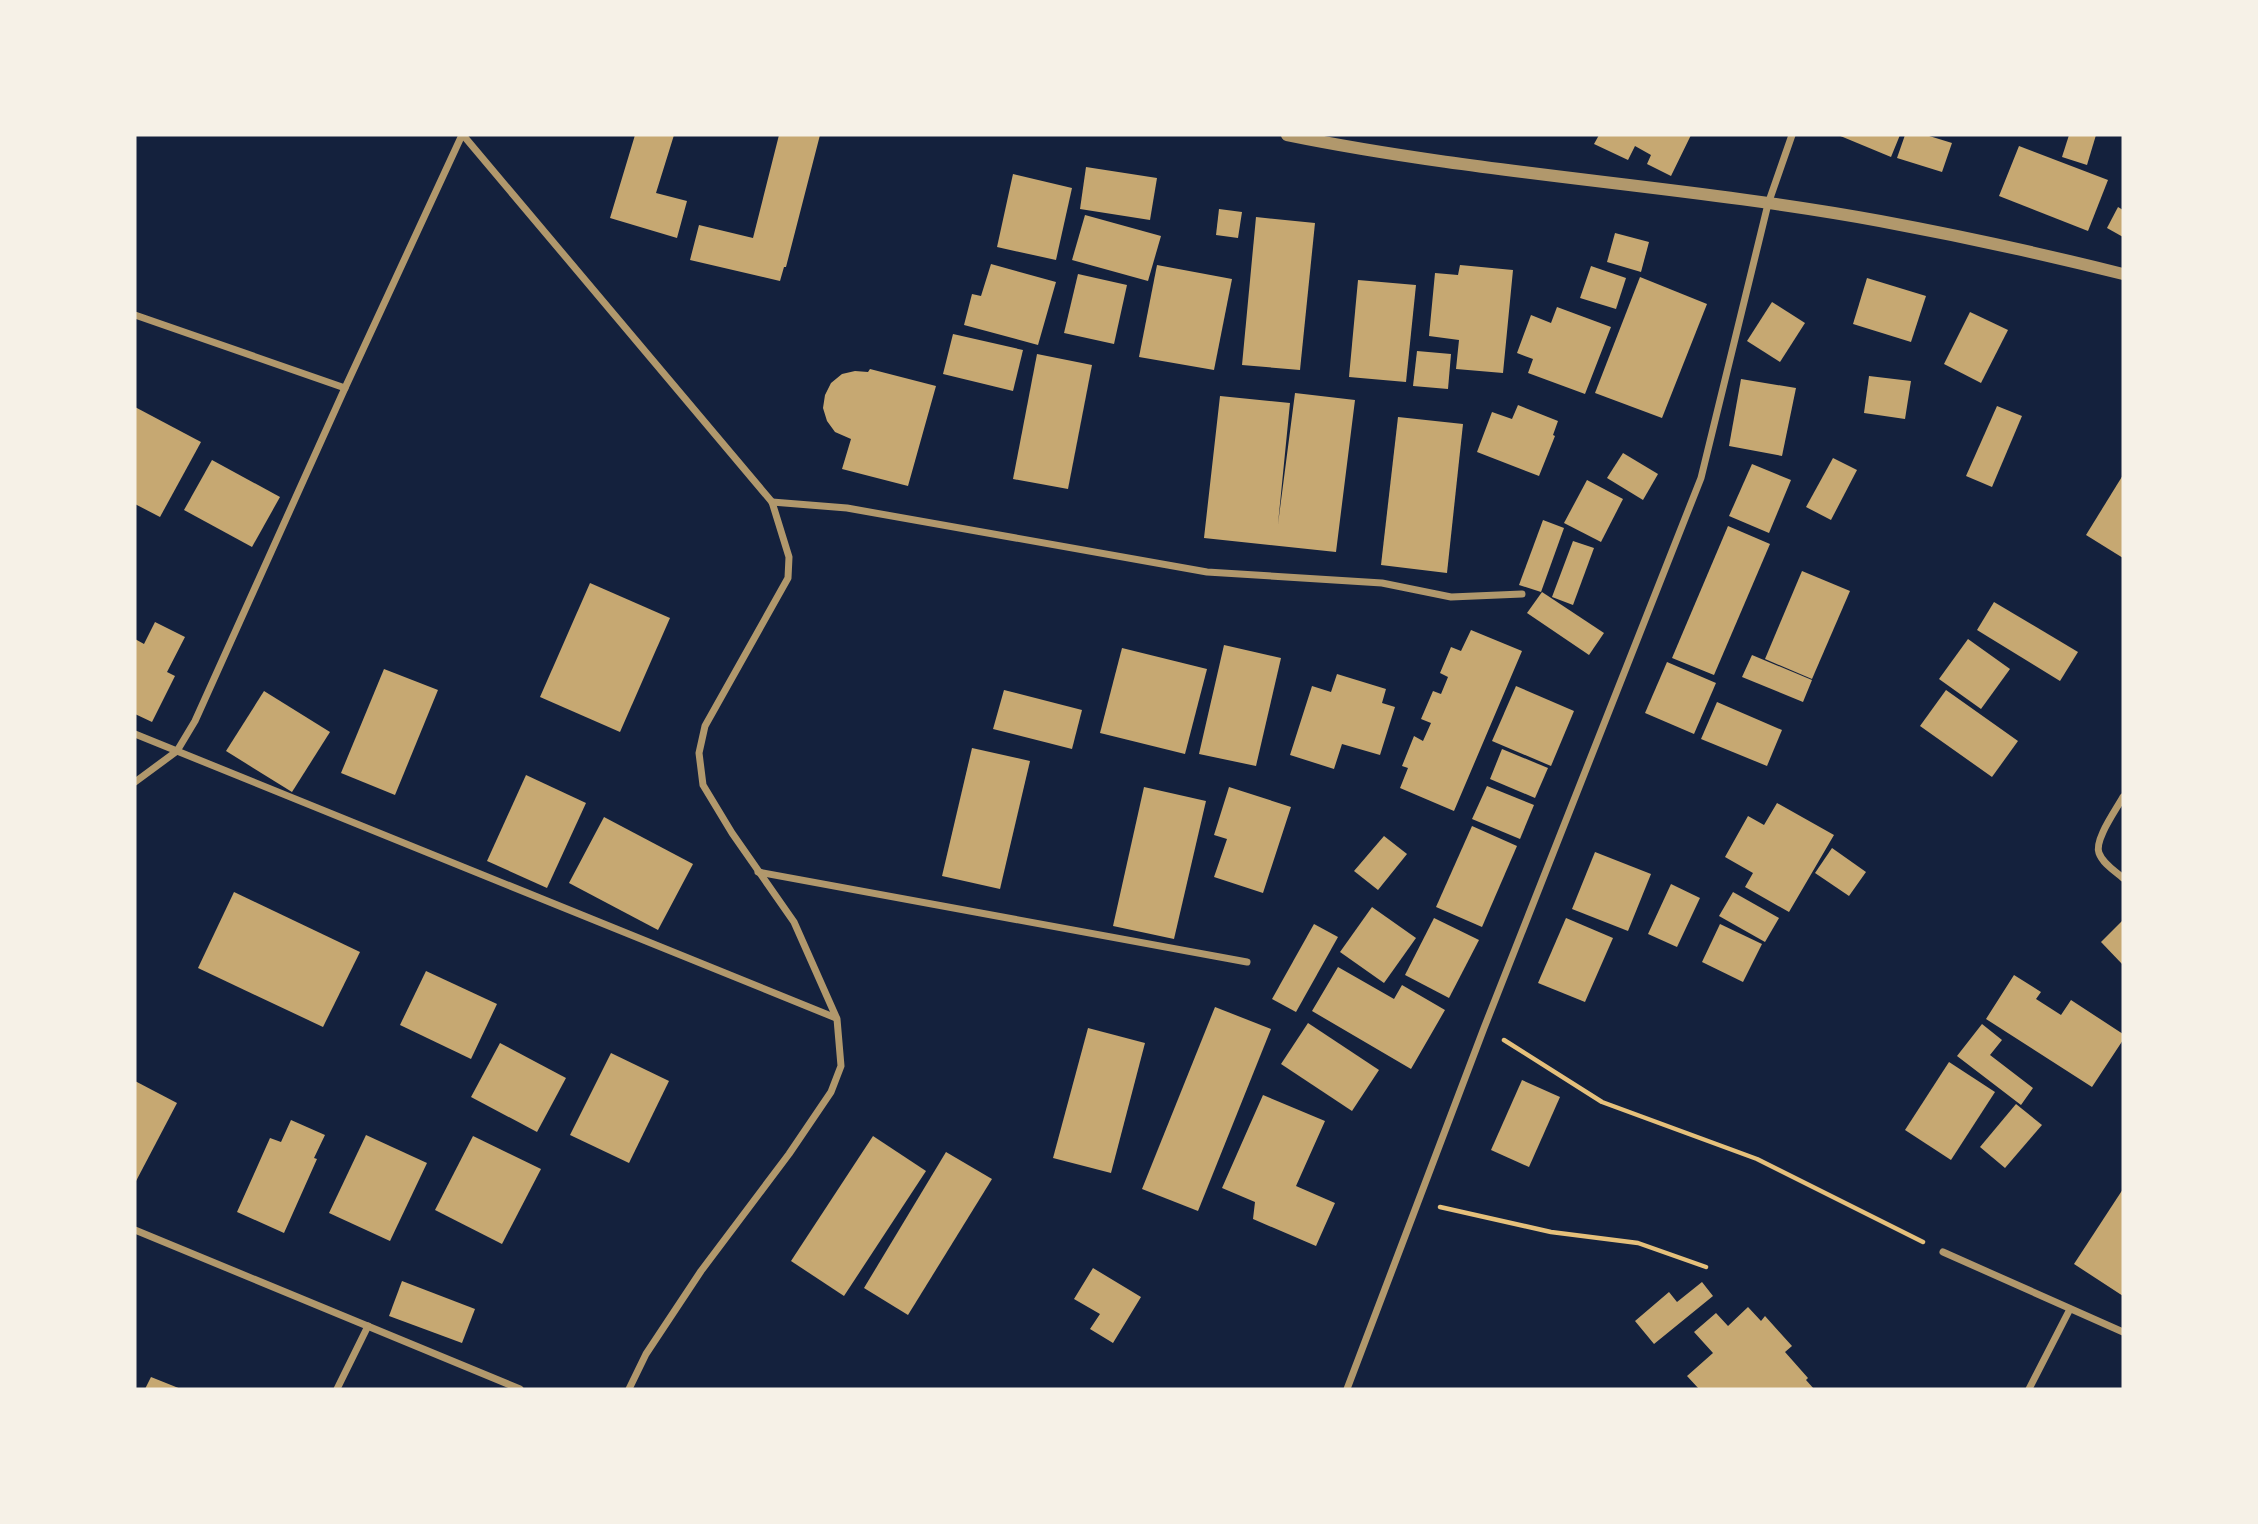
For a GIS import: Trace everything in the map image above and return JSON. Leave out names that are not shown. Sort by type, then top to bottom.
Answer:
[{"type":"street","points":[[135,782],[177,751],[195,721],[463,135],[772,502],[789,557],[788,579],[705,726],[699,753],[704,785],[732,833],[793,922],[837,1019],[841,1066],[831,1092],[789,1154],[701,1271],[646,1354],[629,1389]]},
{"type":"street","points":[[1287,135],[1494,168],[1880,221],[2123,274]]},
{"type":"street","points":[[1347,1389],[1484,1028],[1701,478],[1768,204],[1792,135]]},
{"type":"street","points":[[135,315],[345,388]]},
{"type":"street","points":[[772,502],[847,508],[1207,572],[1382,583],[1451,597],[1522,594]]},
{"type":"street","points":[[135,734],[837,1019]]},
{"type":"street","points":[[2123,797],[2098,843],[2099,853],[2106,864],[2123,877]]},
{"type":"street","points":[[758,872],[1247,962]]},
{"type":"street","points":[[135,1230],[520,1389]]},
{"type":"street","points":[[1943,1252],[2123,1332]]},
{"type":"street","points":[[2029,1389],[2070,1309]]},
{"type":"street","points":[[337,1389],[368,1326]]},
{"type":"path","points":[[1484,1028],[1602,1102],[1757,1159],[1943,1252]]},
{"type":"path","points":[[1419,1202],[1551,1231],[1637,1243],[1706,1267]]},
{"type":"building","points":[[635,135],[674,135],[656,193],[687,201],[677,238],[610,218]]},
{"type":"building","points":[[779,135],[820,135],[780,281],[690,260],[699,225],[753,238]]},
{"type":"building","points":[[1599,135],[1691,135],[1671,176],[1647,164],[1651,155],[1635,146],[1628,160],[1594,144]]},
{"type":"building","points":[[1838,135],[1900,135],[1891,157]]},
{"type":"building","points":[[1905,135],[1926,135],[1952,143],[1942,172],[1897,158]]},
{"type":"building","points":[[2069,135],[2096,135],[2087,165],[2062,157]]},
{"type":"building","points":[[2019,146],[2108,180],[2088,231],[1999,196]]},
{"type":"building","points":[[1086,167],[1157,178],[1150,220],[1080,209]]},
{"type":"building","points":[[1013,174],[1072,188],[1056,260],[997,247]]},
{"type":"building","points":[[2118,207],[2123,210],[2123,237],[2107,228]]},
{"type":"building","points":[[1219,209],[1242,212],[1238,238],[1216,235]]},
{"type":"building","points":[[1085,215],[1161,236],[1148,281],[1072,260]]},
{"type":"building","points":[[1256,217],[1315,223],[1300,370],[1242,365]]},
{"type":"building","points":[[1615,233],[1649,242],[1641,272],[1607,262]]},
{"type":"building","points":[[991,264],[1056,282],[1038,345],[964,325],[972,294],[981,296]]},
{"type":"building","points":[[1157,265],[1232,279],[1214,370],[1139,357]]},
{"type":"building","points":[[1460,265],[1513,270],[1503,373],[1456,369],[1459,340],[1429,336],[1435,273],[1458,275]]},
{"type":"building","points":[[1591,266],[1626,278],[1616,309],[1580,298]]},
{"type":"building","points":[[1078,274],[1127,285],[1114,344],[1064,333]]},
{"type":"building","points":[[1640,277],[1707,304],[1662,418],[1595,393]]},
{"type":"building","points":[[1867,278],[1926,296],[1911,342],[1853,324]]},
{"type":"building","points":[[1358,280],[1416,285],[1406,382],[1349,377]]},
{"type":"building","points":[[1772,302],[1805,323],[1780,362],[1747,341]]},
{"type":"building","points":[[1557,307],[1611,327],[1585,394],[1528,373],[1533,359],[1517,353],[1531,315],[1551,323]]},
{"type":"building","points":[[1970,312],[2008,330],[1981,383],[1944,364]]},
{"type":"building","points":[[953,334],[1023,350],[1013,391],[943,374]]},
{"type":"building","points":[[1417,351],[1451,354],[1448,389],[1413,386]]},
{"type":"building","points":[[1037,354],[1092,365],[1068,489],[1013,479]]},
{"type":"building","points":[[870,369],[936,386],[908,486],[842,469],[851,439],[835,432],[827,421],[823,408],[825,395],[831,383],[842,374],[868,372]]},
{"type":"building","points":[[1869,376],[1911,381],[1905,419],[1864,413]]},
{"type":"building","points":[[1741,379],[1796,388],[1782,456],[1729,446]]},
{"type":"building","points":[[1295,393],[1355,400],[1336,552],[1204,538],[1220,396],[1290,403],[1278,524]]},
{"type":"building","points":[[1518,405],[1558,421],[1539,476],[1477,452],[1492,412],[1512,419]]},
{"type":"building","points":[[1997,406],[2022,416],[1992,487],[1966,476]]},
{"type":"building","points":[[135,407],[201,442],[160,517],[135,504]]},
{"type":"building","points":[[1398,417],[1463,424],[1447,573],[1381,565]]},
{"type":"building","points":[[1623,453],[1658,474],[1643,500],[1607,478]]},
{"type":"building","points":[[1833,458],[1857,470],[1831,520],[1806,507]]},
{"type":"building","points":[[212,460],[280,497],[252,547],[184,510]]},
{"type":"building","points":[[1752,464],[1791,480],[1769,533],[1729,516]]},
{"type":"building","points":[[2123,475],[2123,558],[2086,535]]},
{"type":"building","points":[[1587,480],[1623,499],[1601,542],[1564,523]]},
{"type":"building","points":[[1543,520],[1564,528],[1541,592],[1519,585]]},
{"type":"building","points":[[1728,526],[1770,544],[1714,675],[1672,658]]},
{"type":"building","points":[[1573,541],[1594,548],[1573,605],[1552,597]]},
{"type":"building","points":[[1802,571],[1850,591],[1812,679],[1765,659]]},
{"type":"building","points":[[590,583],[670,618],[620,732],[540,697]]},
{"type":"building","points":[[1542,592],[1604,633],[1589,655],[1527,613]]},
{"type":"building","points":[[1994,602],[2078,652],[2060,681],[1977,630]]},
{"type":"building","points":[[155,622],[185,637],[167,672],[175,676],[152,722],[135,714],[135,639],[144,644]]},
{"type":"building","points":[[1471,630],[1522,651],[1454,811],[1400,788],[1408,768],[1402,766],[1414,736],[1423,741],[1431,723],[1421,719],[1433,691],[1441,694],[1448,677],[1440,673],[1451,647],[1461,651]]},
{"type":"building","points":[[1968,639],[2010,669],[1981,709],[1939,679]]},
{"type":"building","points":[[1224,645],[1281,658],[1256,766],[1199,754]]},
{"type":"building","points":[[1122,648],[1207,669],[1185,754],[1100,733]]},
{"type":"building","points":[[1752,655],[1812,680],[1803,702],[1742,677]]},
{"type":"building","points":[[1667,662],[1716,683],[1694,734],[1645,713]]},
{"type":"building","points":[[384,669],[438,690],[395,795],[341,773]]},
{"type":"building","points":[[1337,674],[1386,689],[1382,703],[1395,707],[1380,755],[1342,744],[1334,769],[1290,755],[1312,686],[1331,692]]},
{"type":"building","points":[[1516,686],[1574,711],[1551,766],[1492,741]]},
{"type":"building","points":[[1004,690],[1082,710],[1072,749],[993,729]]},
{"type":"building","points":[[1946,690],[2018,741],[1992,777],[1920,726]]},
{"type":"building","points":[[264,691],[330,732],[292,792],[226,751]]},
{"type":"building","points":[[1717,702],[1782,730],[1767,766],[1701,739]]},
{"type":"building","points":[[972,748],[1030,761],[1000,889],[942,876]]},
{"type":"building","points":[[1502,749],[1548,768],[1535,798],[1490,779]]},
{"type":"building","points":[[526,775],[586,803],[547,888],[487,861]]},
{"type":"building","points":[[1487,786],[1534,805],[1520,839],[1472,819]]},
{"type":"building","points":[[1144,787],[1206,801],[1174,939],[1113,926]]},
{"type":"building","points":[[1229,787],[1291,807],[1263,893],[1214,877],[1227,839],[1214,835]]},
{"type":"building","points":[[1777,803],[1834,835],[1789,912],[1745,887],[1753,873],[1725,857],[1748,816],[1764,825]]},
{"type":"building","points":[[604,817],[693,864],[658,930],[569,883]]},
{"type":"building","points":[[1472,826],[1517,846],[1482,927],[1436,907]]},
{"type":"building","points":[[1384,836],[1407,854],[1378,890],[1354,871]]},
{"type":"building","points":[[1832,848],[1866,872],[1849,896],[1815,873]]},
{"type":"building","points":[[1595,852],[1651,874],[1628,931],[1572,909]]},
{"type":"building","points":[[1671,884],[1700,898],[1677,947],[1648,934]]},
{"type":"building","points":[[234,892],[360,952],[323,1027],[198,968]]},
{"type":"building","points":[[1733,892],[1779,918],[1765,942],[1719,916]]},
{"type":"building","points":[[1372,907],[1416,938],[1384,983],[1340,952]]},
{"type":"building","points":[[1434,918],[1479,940],[1449,998],[1405,975]]},
{"type":"building","points":[[1566,918],[1613,938],[1585,1002],[1538,983]]},
{"type":"building","points":[[2123,920],[2123,965],[2101,942]]},
{"type":"building","points":[[1314,924],[1338,937],[1296,1012],[1272,999]]},
{"type":"building","points":[[1720,924],[1762,944],[1743,982],[1702,962]]},
{"type":"building","points":[[1338,967],[1394,999],[1402,985],[1445,1010],[1411,1069],[1312,1011]]},
{"type":"building","points":[[426,971],[497,1004],[471,1059],[400,1025]]},
{"type":"building","points":[[2014,975],[2041,992],[2036,999],[2061,1015],[2071,1000],[2123,1034],[2123,1040],[2092,1087],[1986,1019]]},
{"type":"building","points":[[1215,1007],[1271,1029],[1198,1211],[1142,1189]]},
{"type":"building","points":[[1308,1023],[1379,1070],[1352,1111],[1281,1064]]},
{"type":"building","points":[[1982,1024],[2002,1040],[1990,1055],[2033,1088],[2021,1105],[1957,1056]]},
{"type":"building","points":[[1088,1028],[1145,1043],[1111,1173],[1053,1158]]},
{"type":"building","points":[[500,1043],[566,1078],[537,1132],[471,1097]]},
{"type":"building","points":[[611,1053],[669,1081],[629,1163],[570,1135]]},
{"type":"building","points":[[1949,1062],[1995,1092],[1951,1160],[1905,1130]]},
{"type":"building","points":[[1522,1080],[1560,1097],[1529,1167],[1491,1150]]},
{"type":"building","points":[[135,1081],[177,1103],[135,1183]]},
{"type":"building","points":[[1263,1095],[1325,1121],[1296,1186],[1335,1203],[1316,1246],[1253,1219],[1255,1202],[1222,1188]]},
{"type":"building","points":[[2016,1104],[2042,1125],[2005,1168],[1980,1147]]},
{"type":"building","points":[[291,1120],[325,1135],[284,1233],[237,1212],[270,1138],[281,1142]]},
{"type":"building","points":[[366,1135],[427,1163],[390,1241],[329,1213]]},
{"type":"building","points":[[473,1136],[541,1169],[502,1244],[435,1210]]},
{"type":"building","points":[[873,1136],[926,1171],[844,1296],[791,1261]]},
{"type":"building","points":[[946,1152],[992,1179],[908,1315],[864,1288]]},
{"type":"building","points":[[2123,1189],[2123,1296],[2074,1264]]},
{"type":"building","points":[[1093,1268],[1141,1297],[1113,1343],[1090,1329],[1100,1314],[1074,1299]]},
{"type":"building","points":[[402,1281],[475,1309],[462,1343],[389,1316]]},
{"type":"building","points":[[1702,1282],[1713,1296],[1654,1344],[1635,1321],[1669,1292],[1677,1302]]},
{"type":"building","points":[[1748,1307],[1761,1321],[1765,1316],[1792,1346],[1785,1352],[1814,1389],[1699,1389],[1687,1376],[1713,1353],[1694,1332],[1716,1313],[1728,1326]]},
{"type":"building","points":[[151,1377],[181,1389],[145,1389]]}]
